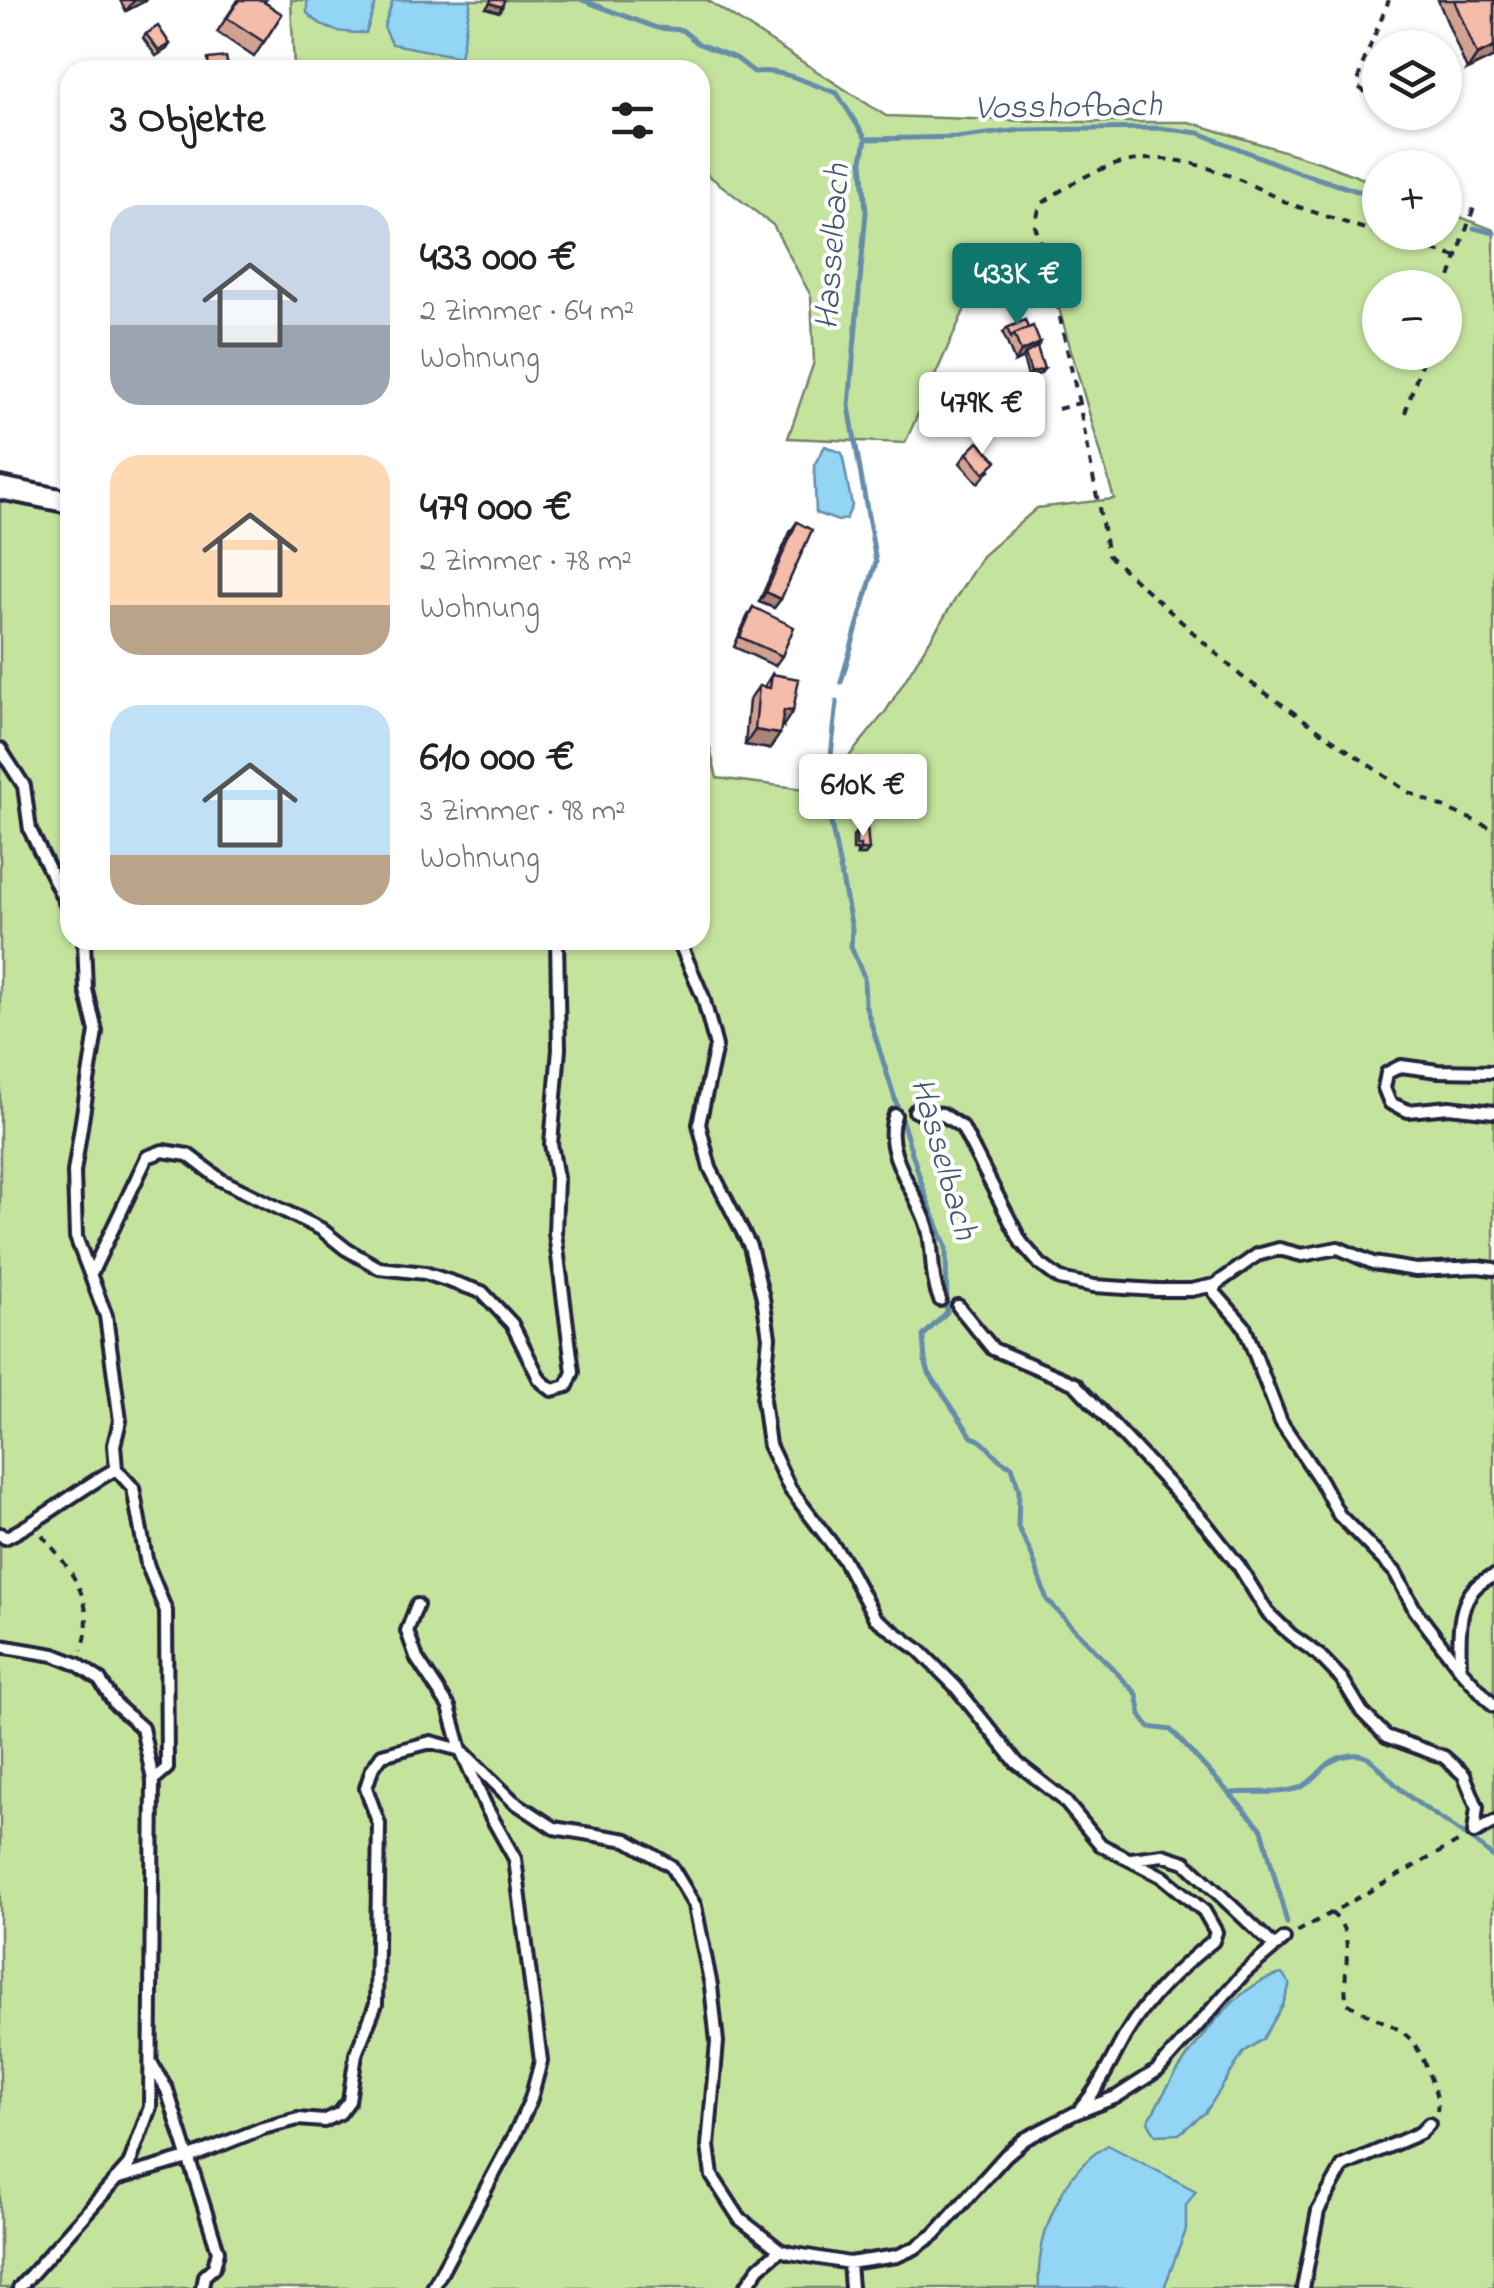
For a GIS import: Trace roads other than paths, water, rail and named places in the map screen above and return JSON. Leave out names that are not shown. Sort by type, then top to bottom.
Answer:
[{"type":"street","points":[[0,488],[60,500]]},
{"type":"lane","points":[[0,749],[24,786],[30,830],[60,892]]},
{"type":"lane","points":[[84,950],[86,990],[96,1031],[74,1172],[76,1237],[106,1316],[120,1421],[114,1445],[116,1469],[133,1488],[147,1564],[166,1611],[166,1768],[153,1780]]},
{"type":"lane","points":[[91,1274],[147,1157],[164,1151],[188,1155],[222,1180],[321,1229],[379,1268],[426,1273],[482,1292],[512,1324],[540,1380],[552,1390],[567,1386],[572,1372],[554,1233],[557,1178],[551,1144],[559,1049],[558,950]]},
{"type":"lane","points":[[683,950],[703,997],[716,1046],[699,1124],[710,1168],[750,1246],[764,1298],[769,1337],[763,1400],[769,1445],[790,1489],[844,1560],[875,1618],[919,1650],[1017,1763],[1063,1799],[1101,1845],[1163,1877],[1193,1900],[1214,1926],[1216,1937],[1154,1995],[1125,2035],[1098,2088],[1076,2113]]},
{"type":"lane","points":[[1494,1072],[1400,1066],[1386,1073],[1384,1088],[1390,1103],[1408,1112],[1449,1107],[1494,1112]]},
{"type":"lane","points":[[916,1111],[942,1114],[962,1127],[1021,1242],[1060,1279],[1094,1286],[1192,1290],[1215,1285],[1257,1255],[1279,1249],[1302,1254],[1338,1248],[1373,1263],[1416,1270],[1494,1269]]},
{"type":"lane","points":[[896,1115],[891,1140],[928,1228],[934,1286],[940,1300]]},
{"type":"lane","points":[[1215,1285],[1215,1293],[1244,1326],[1281,1422],[1338,1515],[1395,1572],[1415,1610],[1494,1706]]},
{"type":"lane","points":[[958,1306],[994,1349],[1074,1384],[1179,1492],[1238,1566],[1267,1612],[1342,1679],[1362,1712],[1386,1736],[1444,1756],[1464,1774],[1477,1806],[1474,1833],[1494,1822]]},
{"type":"lane","points":[[0,1534],[5,1538],[32,1523],[83,1486],[116,1469]]},
{"type":"lane","points":[[1460,1669],[1463,1605],[1480,1581],[1494,1576]]},
{"type":"lane","points":[[417,1605],[408,1631],[417,1659],[449,1706],[460,1750],[515,1859],[541,2061],[531,2099],[514,2136],[433,2288]]},
{"type":"lane","points":[[0,1646],[54,1655],[99,1679],[116,1705],[142,1728],[153,1780],[150,2107],[128,2164],[18,2288]]},
{"type":"lane","points":[[116,2179],[188,2158],[263,2128],[298,2120],[324,2121],[340,2113],[349,2101],[356,2054],[376,2004],[379,1824],[366,1788],[382,1755],[395,1750],[431,1742],[460,1750],[513,1801],[554,1828],[627,1840],[672,1866],[695,1906],[711,1986],[717,2042],[708,2146],[712,2176],[740,2219],[780,2250],[849,2263],[897,2256],[916,2248],[935,2234],[1025,2139],[1116,2097],[1158,2070],[1245,1972],[1279,1942],[1185,1862],[1163,1856],[1130,1859]]},
{"type":"lane","points":[[151,2063],[166,2090],[218,2251],[202,2288]]},
{"type":"lane","points":[[1303,2288],[1314,2226],[1343,2166],[1420,2133],[1429,2124]]},
{"type":"lane","points":[[745,2288],[759,2268],[780,2250]]},
{"type":"lane","points":[[849,2263],[851,2288]]},
{"type":"water","points":[[307,0],[377,0],[366,33],[328,28],[307,13]]},
{"type":"water","points":[[393,0],[471,0],[460,57],[392,44],[384,27]]},
{"type":"water","points":[[825,446],[842,453],[852,506],[846,519],[838,521],[816,513],[814,465]]},
{"type":"water","points":[[1282,1974],[1290,1984],[1283,2005],[1263,2039],[1244,2052],[1206,2112],[1179,2134],[1156,2135],[1148,2122],[1204,2034],[1242,1994]]},
{"type":"water","points":[[1108,2145],[1196,2191],[1186,2205],[1186,2230],[1164,2288],[1039,2288],[1042,2248],[1055,2207],[1077,2171]]},
{"type":"waterway","name":"Hasselbach","points":[[582,0],[657,28],[682,30],[699,44],[736,58],[754,72],[785,75],[837,93],[866,139],[862,160],[866,212],[849,406],[876,562],[841,682]]},
{"type":"waterway","name":"Vosshofbach","points":[[866,139],[963,137],[1021,130],[1160,128],[1199,133],[1300,173],[1362,192]]},
{"type":"waterway","name":"Vosshofbach","points":[[1474,228],[1494,233]]},
{"type":"waterway","name":"Hasselbach","points":[[837,702],[830,818],[852,929],[851,947],[864,977],[865,1004],[925,1194],[946,1247],[947,1312],[923,1336],[929,1373],[972,1437],[1012,1466],[1019,1490],[1018,1527],[1047,1600],[1137,1694],[1141,1715],[1149,1727],[1171,1730],[1262,1829],[1287,1923]]},
{"type":"waterway","name":"Hasselbach","points":[[1232,1793],[1294,1789],[1308,1783],[1335,1760],[1364,1756],[1401,1790],[1494,1858]]}]
